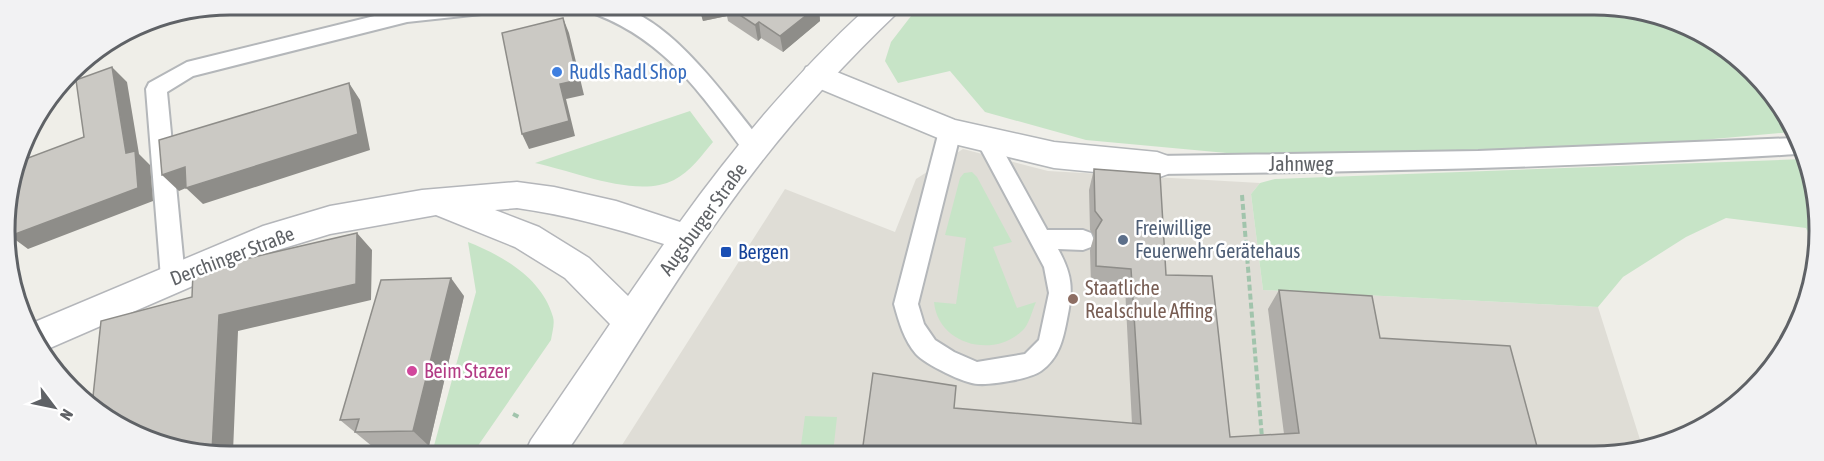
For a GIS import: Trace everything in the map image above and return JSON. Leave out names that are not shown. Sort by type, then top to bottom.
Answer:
[{"type":"street","name":"Augsburger Straße","points":[[549,446],[687,238],[755,148],[817,75],[853,36],[877,15]]},
{"type":"street","name":"Jahnweg","points":[[817,75],[950,130],[987,140],[1054,155],[1157,165]]},
{"type":"street","name":"Derchinger Straße","points":[[42,335],[263,240],[330,220],[437,202],[517,195],[554,200],[616,215],[687,238]]},
{"type":"street","points":[[437,202],[527,237],[577,268],[630,321]]},
{"type":"lane","points":[[173,278],[156,89],[187,70],[407,15]]},
{"type":"lane","points":[[618,15],[637,22],[672,51],[700,80],[755,148]]},
{"type":"lane","points":[[950,130],[906,304],[913,328],[926,348],[945,360],[976,373],[1000,371],[1032,364],[1050,345],[1061,293],[1055,266],[987,140]]},
{"type":"lane","name":"Jahnweg","points":[[1157,165],[1430,163],[1647,156],[1792,146]]},
{"type":"lane","points":[[1040,239],[1083,240]]},
{"type":"path","points":[[1239,164],[1262,443]]},
{"type":"shaded area","name":"Staatliche Realschule Affing","points":[[963,149],[1048,171],[1260,183],[1251,194],[1263,290],[1598,307],[1640,441],[1608,446],[621,446],[785,189],[895,232],[916,179]]},
{"type":"green space","points":[[912,15],[1608,15],[1663,26],[1713,51],[1736,68],[1756,88],[1786,133],[1568,152],[1259,156],[1086,140],[985,112],[950,71],[898,83],[885,61],[891,42]]},
{"type":"green space","points":[[690,111],[713,142],[685,173],[674,180],[659,185],[624,185],[535,163]]},
{"type":"green space","points":[[1797,159],[1805,188],[1809,235],[1806,228],[1726,218],[1686,237],[1623,277],[1598,307],[1263,290],[1251,194],[1260,183],[1275,179]]},
{"type":"green space","points":[[972,172],[977,177],[1012,242],[993,247],[1017,308],[1036,302],[1022,331],[1010,340],[996,344],[968,343],[956,337],[945,328],[934,302],[956,304],[966,238],[945,235],[960,178],[964,173]]},
{"type":"green space","points":[[468,242],[520,270],[540,291],[553,317],[551,340],[478,446],[434,446],[476,292]]},
{"type":"green space","points":[[805,416],[837,417],[834,446],[801,446]]},
{"type":"building","points":[[740,15],[807,15],[780,36],[759,22],[755,25]]},
{"type":"building","points":[[563,18],[578,80],[560,84],[569,121],[522,134],[502,33]]},
{"type":"building","points":[[112,67],[126,153],[135,151],[138,188],[15,234],[19,188],[27,158],[84,137],[76,80]]},
{"type":"building","points":[[349,83],[358,134],[186,188],[185,167],[162,175],[159,140]]},
{"type":"building","points":[[1094,169],[1160,174],[1166,275],[1212,276],[1230,437],[1299,433],[1279,290],[1372,296],[1380,338],[1510,346],[1537,446],[863,446],[873,373],[956,386],[954,408],[1141,424],[1131,269],[1096,266],[1096,230],[1102,220],[1095,211]]},
{"type":"building","points":[[357,233],[356,284],[219,315],[212,445],[175,439],[148,430],[111,410],[93,397],[101,321],[192,297],[193,271]]},
{"type":"building","points":[[451,278],[413,431],[355,432],[359,419],[340,420],[381,280]]},
{"type":"place","name":"Rudls Radl Shop","points":[[557,72]]},
{"type":"place","name":"Freiwillige Feuerwehr Gerätehaus","points":[[1123,240]]},
{"type":"place","name":"Bergen","points":[[726,252]]},
{"type":"place","name":"Staatliche Realschule Affing","points":[[1073,299]]},
{"type":"place","name":"Beim Stazer","points":[[412,371]]}]
